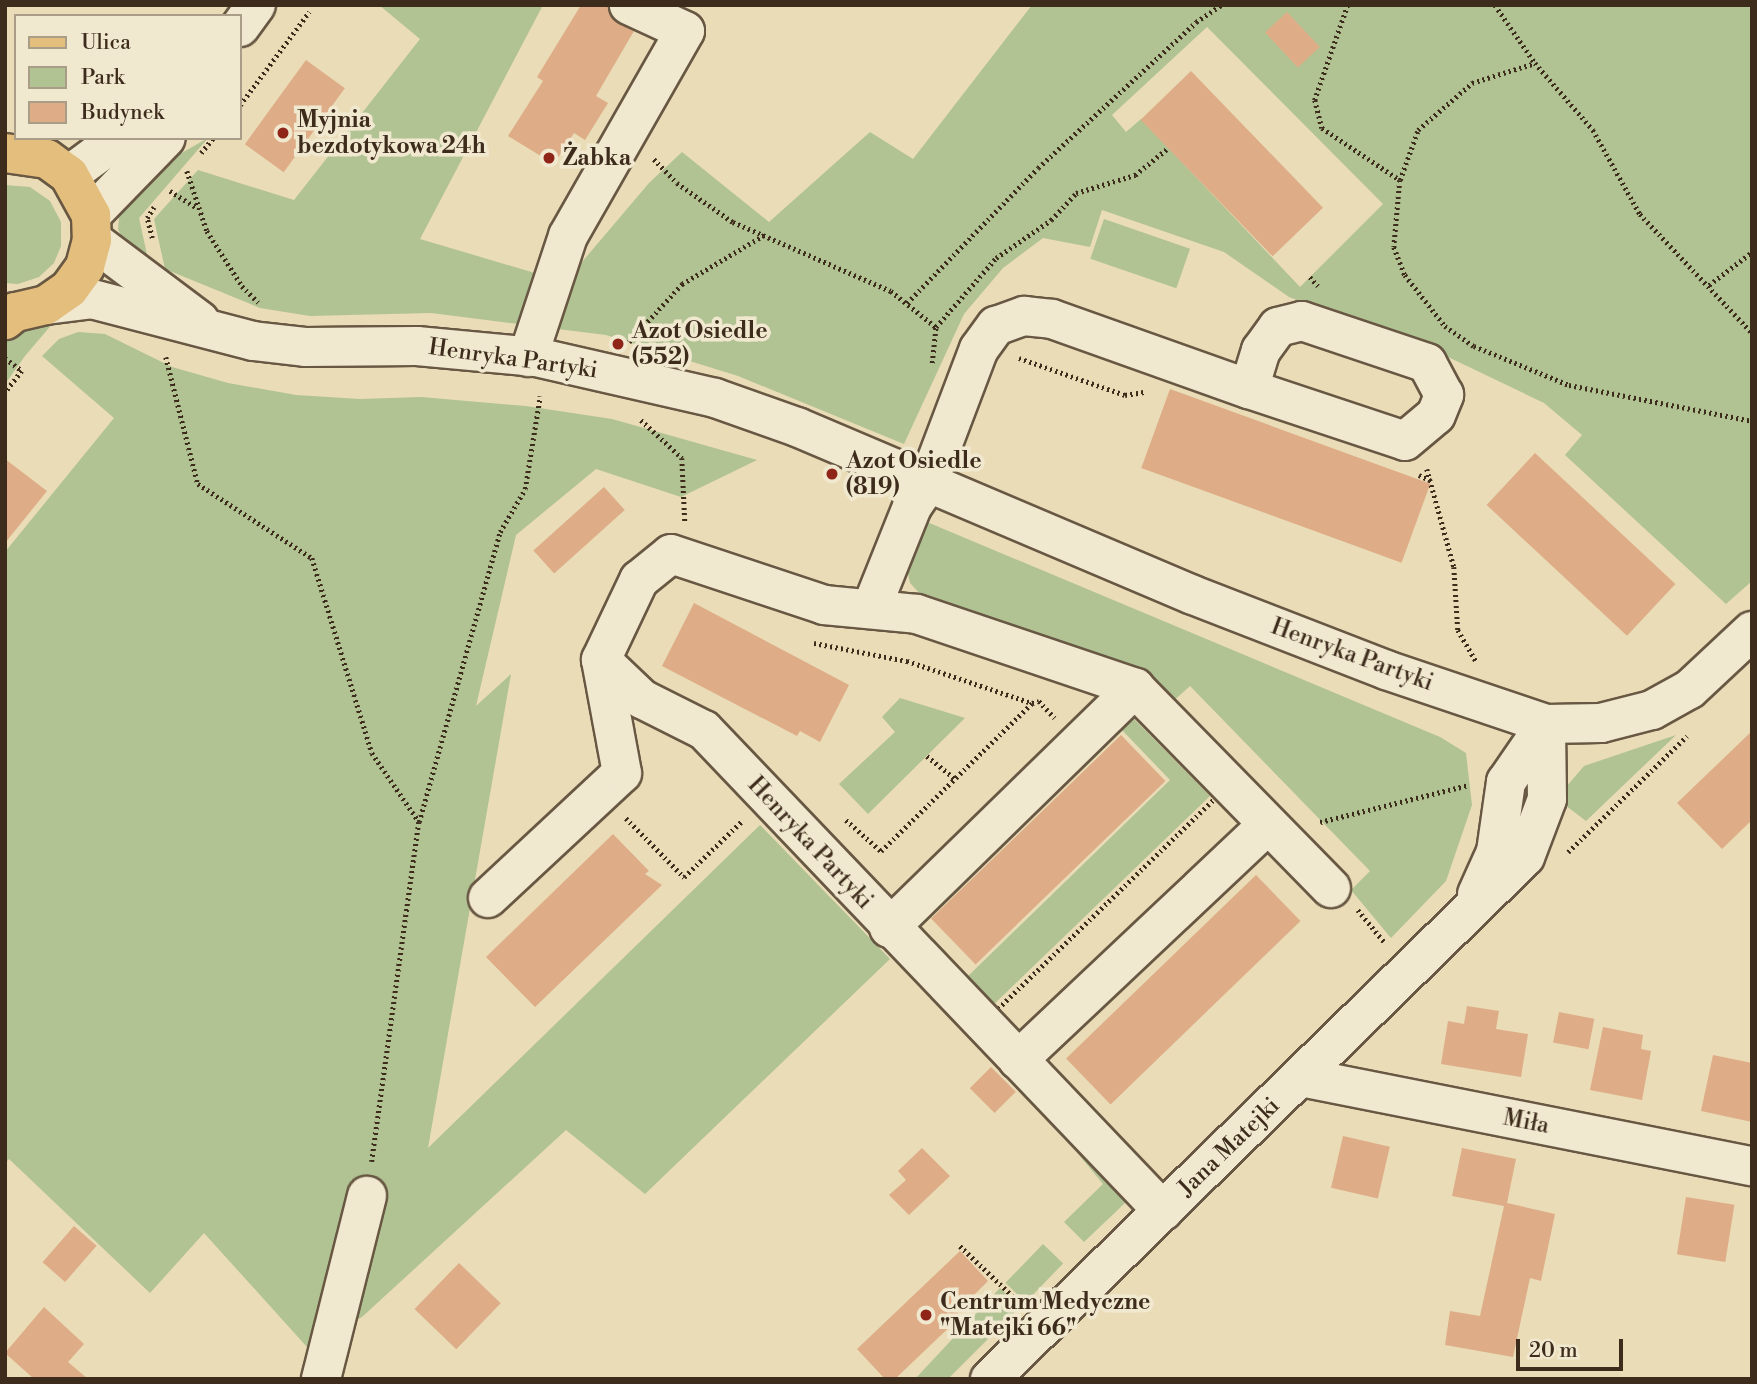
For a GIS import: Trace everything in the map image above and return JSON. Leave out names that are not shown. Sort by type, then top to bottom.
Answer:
[{"type":"main road","points":[[5,153],[47,159],[69,175],[92,228],[85,267],[69,289],[18,312]]},
{"type":"street","points":[[242,24],[256,5]]},
{"type":"street","points":[[535,373],[536,321],[568,236],[685,31],[629,5]]},
{"type":"street","points":[[69,175],[116,140]]},
{"type":"street","points":[[164,140],[92,228],[207,326]]},
{"type":"street","points":[[18,312],[92,299],[207,326]]},
{"type":"street","points":[[871,609],[912,507],[928,483],[979,349],[996,326],[1024,316],[1052,320],[1249,389],[1405,441],[1436,415],[1444,395],[1427,363],[1302,321],[1278,327],[1261,351],[1249,389]]},
{"type":"street","name":"Henryka Partyki","points":[[207,326],[253,341],[305,346],[417,346],[535,373],[616,373],[715,398],[928,483],[1192,595],[1386,670],[1546,724]]},
{"type":"street","points":[[488,898],[622,773],[601,660],[639,580],[671,554],[824,605],[917,614],[1135,688],[1331,888]]},
{"type":"street","points":[[1546,724],[1601,723],[1652,710],[1690,689],[1752,631]]},
{"type":"street","name":"Henryka Partyki","points":[[601,660],[642,698],[704,730],[889,928],[1163,1210]]},
{"type":"street","name":"Henryka Partyki","points":[[889,928],[1135,688]]},
{"type":"street","name":"Jana Matejki","points":[[990,1379],[1467,915],[1496,852],[1506,782],[1546,724]]},
{"type":"street","points":[[1018,1060],[1267,825]]},
{"type":"street","name":"Miła","points":[[1301,1077],[1752,1166]]},
{"type":"street","points":[[321,1379],[367,1196]]},
{"type":"path","points":[[907,303],[1038,168],[1196,22],[1221,5]]},
{"type":"path","points":[[1348,5],[1315,100],[1321,128],[1400,180]]},
{"type":"path","points":[[1496,5],[1535,63],[1593,130],[1640,214],[1752,333]]},
{"type":"path","points":[[242,102],[309,12]]},
{"type":"path","points":[[1535,63],[1472,83],[1418,130],[1400,180],[1394,247],[1410,284],[1445,326],[1474,346],[1569,385],[1752,421]]},
{"type":"path","points":[[627,130],[677,183],[733,222],[767,233],[816,261],[891,291],[936,327]]},
{"type":"path","points":[[956,410],[932,363],[936,327],[978,274],[1061,212],[1076,193],[1135,176],[1168,148]]},
{"type":"path","points":[[187,170],[197,208],[207,232],[242,286],[265,309]]},
{"type":"path","points":[[170,191],[197,208]]},
{"type":"path","points":[[153,242],[147,218],[156,202]]},
{"type":"path","points":[[616,373],[621,351],[682,284],[767,233]]},
{"type":"path","points":[[1709,285],[1752,252]]},
{"type":"path","points":[[163,346],[198,484],[312,558],[372,753],[419,822]]},
{"type":"path","points":[[1005,353],[1125,396],[1147,391]]},
{"type":"path","points":[[5,358],[22,371],[5,393]]},
{"type":"path","points":[[367,1196],[419,822],[500,533],[525,489],[535,373]]},
{"type":"path","points":[[634,414],[682,458],[687,517],[671,554]]},
{"type":"path","points":[[1405,441],[1430,473],[1454,567],[1458,630],[1479,665]]},
{"type":"path","points":[[809,640],[907,661],[1032,703],[881,851],[835,811]]},
{"type":"path","points":[[1120,713],[1137,714],[1217,797],[993,1014],[912,929],[910,918],[1120,713]]},
{"type":"path","points":[[1587,834],[1696,726]]},
{"type":"path","points":[[927,756],[955,779]]},
{"type":"path","points":[[1267,825],[1336,822],[1470,784]]},
{"type":"path","points":[[623,815],[684,877],[747,817]]},
{"type":"path","points":[[1331,888],[1367,918],[1391,954]]},
{"type":"path","points":[[960,1246],[1027,1310]]},
{"type":"green space","points":[[379,5],[543,5],[420,239],[565,282],[649,183],[682,152],[769,222],[870,132],[913,159],[1032,5],[1752,5],[1752,581],[1726,604],[1565,455],[1582,435],[1544,403],[1446,356],[1289,297],[1224,252],[1102,210],[1090,247],[1043,238],[1003,268],[964,314],[904,444],[738,376],[606,335],[431,313],[310,316],[260,308],[165,269],[154,219],[198,170],[294,200],[420,39]],"holes":[[[1207,27],[1383,204],[1300,287],[1141,119],[1126,132],[1112,115]]]},
{"type":"green space","points":[[206,140],[139,218],[148,259],[129,253],[118,229],[120,206],[150,171]]},
{"type":"green space","points":[[5,185],[30,187],[50,201],[61,222],[61,246],[54,263],[39,277],[18,284],[5,283]]},
{"type":"green space","points":[[1104,219],[1190,249],[1176,288],[1090,259]]},
{"type":"green space","points":[[59,316],[25,356],[5,384],[5,338]]},
{"type":"green space","points":[[78,332],[105,334],[172,367],[228,383],[296,395],[360,399],[421,397],[526,406],[612,419],[757,460],[681,497],[596,469],[516,535],[476,706],[511,674],[428,1148],[760,825],[890,959],[645,1194],[566,1130],[362,1317],[307,1347],[204,1233],[150,1293],[9,1159],[5,1163],[5,552],[114,418],[42,356],[59,339]]},
{"type":"green space","points":[[927,522],[1440,737],[1466,753],[1472,805],[1446,881],[1391,938],[1351,890],[1370,871],[1190,686],[1170,704],[922,596],[910,583],[906,564]]},
{"type":"green space","points":[[900,698],[965,718],[868,814],[839,784],[895,732],[882,717]]},
{"type":"green space","points":[[1134,719],[1210,796],[991,1007],[965,979],[1170,780],[1122,730]]},
{"type":"green space","points":[[1676,735],[1586,821],[1561,802],[1566,787],[1584,766]]},
{"type":"green space","points":[[1055,1126],[1118,1188],[1125,1203],[1084,1242],[1064,1222],[1103,1184]]},
{"type":"green space","points":[[1043,1244],[1063,1263],[1026,1302],[1005,1283]]},
{"type":"green space","points":[[1000,1288],[1020,1307],[948,1379],[915,1379]]},
{"type":"building","points":[[581,5],[607,5],[612,18],[634,31],[596,96],[608,103],[585,140],[574,133],[554,164],[508,136],[543,81],[537,77]]},
{"type":"building","points":[[1287,12],[1320,47],[1298,68],[1265,32]]},
{"type":"building","points":[[306,60],[345,88],[284,172],[245,144]]},
{"type":"building","points":[[1191,71],[1323,208],[1273,256],[1141,120]]},
{"type":"building","points":[[1170,389],[1430,484],[1402,563],[1141,468]]},
{"type":"building","points":[[1535,453],[1675,584],[1627,636],[1487,505]]},
{"type":"building","points":[[5,459],[47,491],[5,543]]},
{"type":"building","points":[[604,487],[625,510],[554,574],[533,551]]},
{"type":"building","points":[[694,603],[849,685],[820,742],[800,731],[797,736],[662,666]]},
{"type":"building","points":[[1752,731],[1752,820],[1722,849],[1677,803]]},
{"type":"building","points":[[1121,735],[1165,781],[976,964],[931,918]]},
{"type":"building","points":[[613,834],[649,871],[645,874],[662,885],[535,1007],[486,957]]},
{"type":"building","points":[[1256,875],[1300,921],[1111,1104],[1066,1058]]},
{"type":"building","points":[[1467,1006],[1499,1011],[1496,1029],[1528,1034],[1521,1077],[1441,1064],[1448,1021],[1464,1024]]},
{"type":"building","points":[[1559,1012],[1594,1019],[1588,1049],[1553,1042]]},
{"type":"building","points":[[1603,1027],[1643,1035],[1641,1049],[1651,1051],[1642,1100],[1590,1090]]},
{"type":"building","points":[[1713,1055],[1752,1063],[1752,1122],[1701,1111]]},
{"type":"building","points":[[991,1067],[1016,1092],[995,1113],[970,1088]]},
{"type":"building","points":[[1343,1136],[1390,1147],[1378,1198],[1331,1188]]},
{"type":"building","points":[[922,1148],[950,1176],[909,1215],[889,1195],[906,1180],[898,1171]]},
{"type":"building","points":[[1462,1148],[1516,1159],[1507,1203],[1555,1214],[1541,1281],[1530,1278],[1513,1357],[1445,1345],[1450,1311],[1480,1316],[1504,1206],[1452,1196]]},
{"type":"building","points":[[1686,1197],[1734,1205],[1725,1262],[1677,1254]]},
{"type":"building","points":[[74,1226],[97,1246],[65,1282],[43,1262]]},
{"type":"building","name":"Centrum Medyczne \"Matejki 66\"","points":[[960,1251],[988,1281],[957,1312],[961,1316],[895,1379],[885,1379],[857,1349]]},
{"type":"building","points":[[459,1263],[501,1303],[456,1349],[415,1309]]},
{"type":"building","points":[[44,1307],[84,1344],[68,1362],[88,1379],[34,1379],[5,1353]]},
{"type":"place","name":"Myjnia bezdotykowa 24h","points":[[283,133]]},
{"type":"place","name":"Żabka","points":[[549,158]]},
{"type":"place","name":"Azot Osiedle (552)","points":[[618,344]]},
{"type":"place","name":"Azot Osiedle (819)","points":[[832,474]]},
{"type":"place","name":"Centrum Medyczne \"Matejki 66\"","points":[[926,1315]]}]
